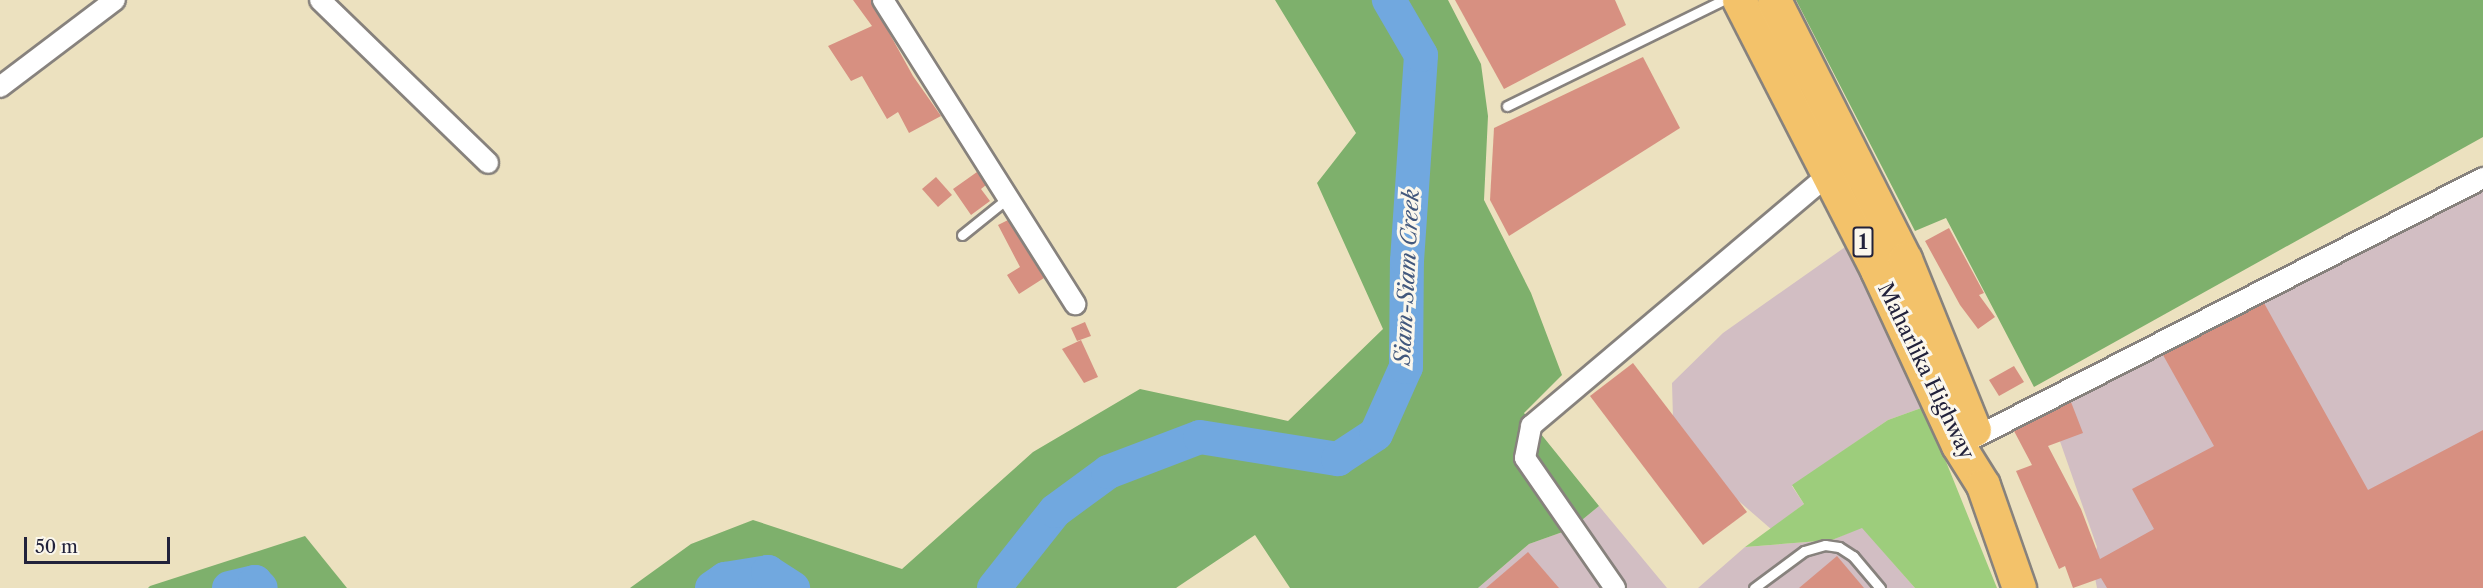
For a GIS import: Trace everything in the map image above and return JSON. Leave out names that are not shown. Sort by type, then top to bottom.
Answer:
[{"type":"highway","name":"Maharlika Highway","points":[[1739,0],[1968,442]]},
{"type":"highway","name":"Maharlika Highway","points":[[1774,0],[1905,259],[2019,588]]},
{"type":"street","points":[[0,87],[115,0]]},
{"type":"street","points":[[320,0],[488,163]]},
{"type":"street","points":[[883,0],[1075,304]]},
{"type":"street","points":[[1615,588],[1525,458],[1531,426],[1829,174]]},
{"type":"street","points":[[1968,442],[2483,178]]},
{"type":"lane","points":[[1507,106],[1723,0]]},
{"type":"lane","points":[[962,235],[1008,198]]},
{"type":"lane","points":[[1754,588],[1804,551],[1825,545],[1839,547],[1853,556],[1880,588]]},
{"type":"shaded area","points":[[2483,179],[2483,588],[2097,588],[2092,563],[2097,547],[2049,410],[2262,305]]},
{"type":"shaded area","points":[[1848,245],[1924,407],[1888,420],[1792,486],[1804,504],[1771,529],[1719,484],[1673,419],[1672,383],[1723,333]]},
{"type":"shaded area","points":[[1599,506],[1667,588],[1478,588],[1529,544],[1571,529]]},
{"type":"shaded area","points":[[1862,527],[1915,588],[1698,588],[1745,547],[1832,540]]},
{"type":"green space","points":[[1275,0],[1448,0],[1481,64],[1488,116],[1484,200],[1531,293],[1562,375],[1524,413],[1599,506],[1571,529],[1529,544],[1478,588],[1290,588],[1255,535],[1176,588],[630,588],[691,544],[753,520],[902,569],[1033,452],[1140,389],[1288,421],[1383,329],[1317,183],[1356,133]]},
{"type":"green space","points":[[1796,0],[2483,0],[2483,137],[2034,387],[1946,218],[1915,231]]},
{"type":"green space","points":[[1924,407],[1997,588],[1915,588],[1862,528],[1832,540],[1745,547],[1804,504],[1792,485],[1888,420]]},
{"type":"green space","points":[[305,536],[347,588],[148,588],[150,586]]},
{"type":"building","points":[[853,0],[871,0],[913,76],[941,116],[909,133],[898,112],[887,119],[862,76],[851,81],[828,46],[872,26]]},
{"type":"building","points":[[1455,0],[1615,0],[1626,25],[1504,89]]},
{"type":"building","points":[[1643,57],[1680,128],[1509,236],[1490,200],[1494,128]]},
{"type":"building","points":[[977,172],[986,185],[981,189],[990,201],[971,215],[953,189]]},
{"type":"building","points":[[936,177],[952,195],[938,207],[922,189]]},
{"type":"building","points":[[1008,220],[1044,278],[1019,294],[1007,275],[1020,267],[998,225]]},
{"type":"building","points":[[1949,228],[1984,293],[1979,295],[1995,317],[1978,329],[1960,305],[1925,241]]},
{"type":"building","points":[[2264,303],[2368,490],[2483,430],[2483,588],[2107,588],[2101,578],[2073,588],[2065,566],[2059,569],[2016,471],[2032,465],[2014,431],[2071,402],[2083,433],[2048,446],[2081,509],[2100,559],[2154,529],[2132,489],[2214,446],[2163,355]]},
{"type":"building","points":[[1085,322],[1091,336],[1077,341],[1071,328]]},
{"type":"building","points":[[1081,340],[1098,377],[1084,383],[1062,349]]},
{"type":"building","points":[[1633,363],[1747,512],[1703,545],[1590,396]]},
{"type":"building","points":[[2014,366],[2024,382],[1999,396],[1989,380]]},
{"type":"building","points":[[1528,552],[1559,588],[1486,588]]},
{"type":"building","points":[[1837,556],[1864,588],[1799,588]]},
{"type":"waterway","name":"Siam-Siam Creek","points":[[994,588],[1055,511],[1108,472],[1200,437],[1338,459],[1376,434],[1406,367],[1407,261],[1421,55],[1389,0]]},
{"type":"waterway","name":"Siam-Siam Creek","points":[[712,588],[725,579],[768,572],[793,588]]},
{"type":"waterway","name":"Siam-Siam Creek","points":[[229,588],[255,582],[261,588]]}]
